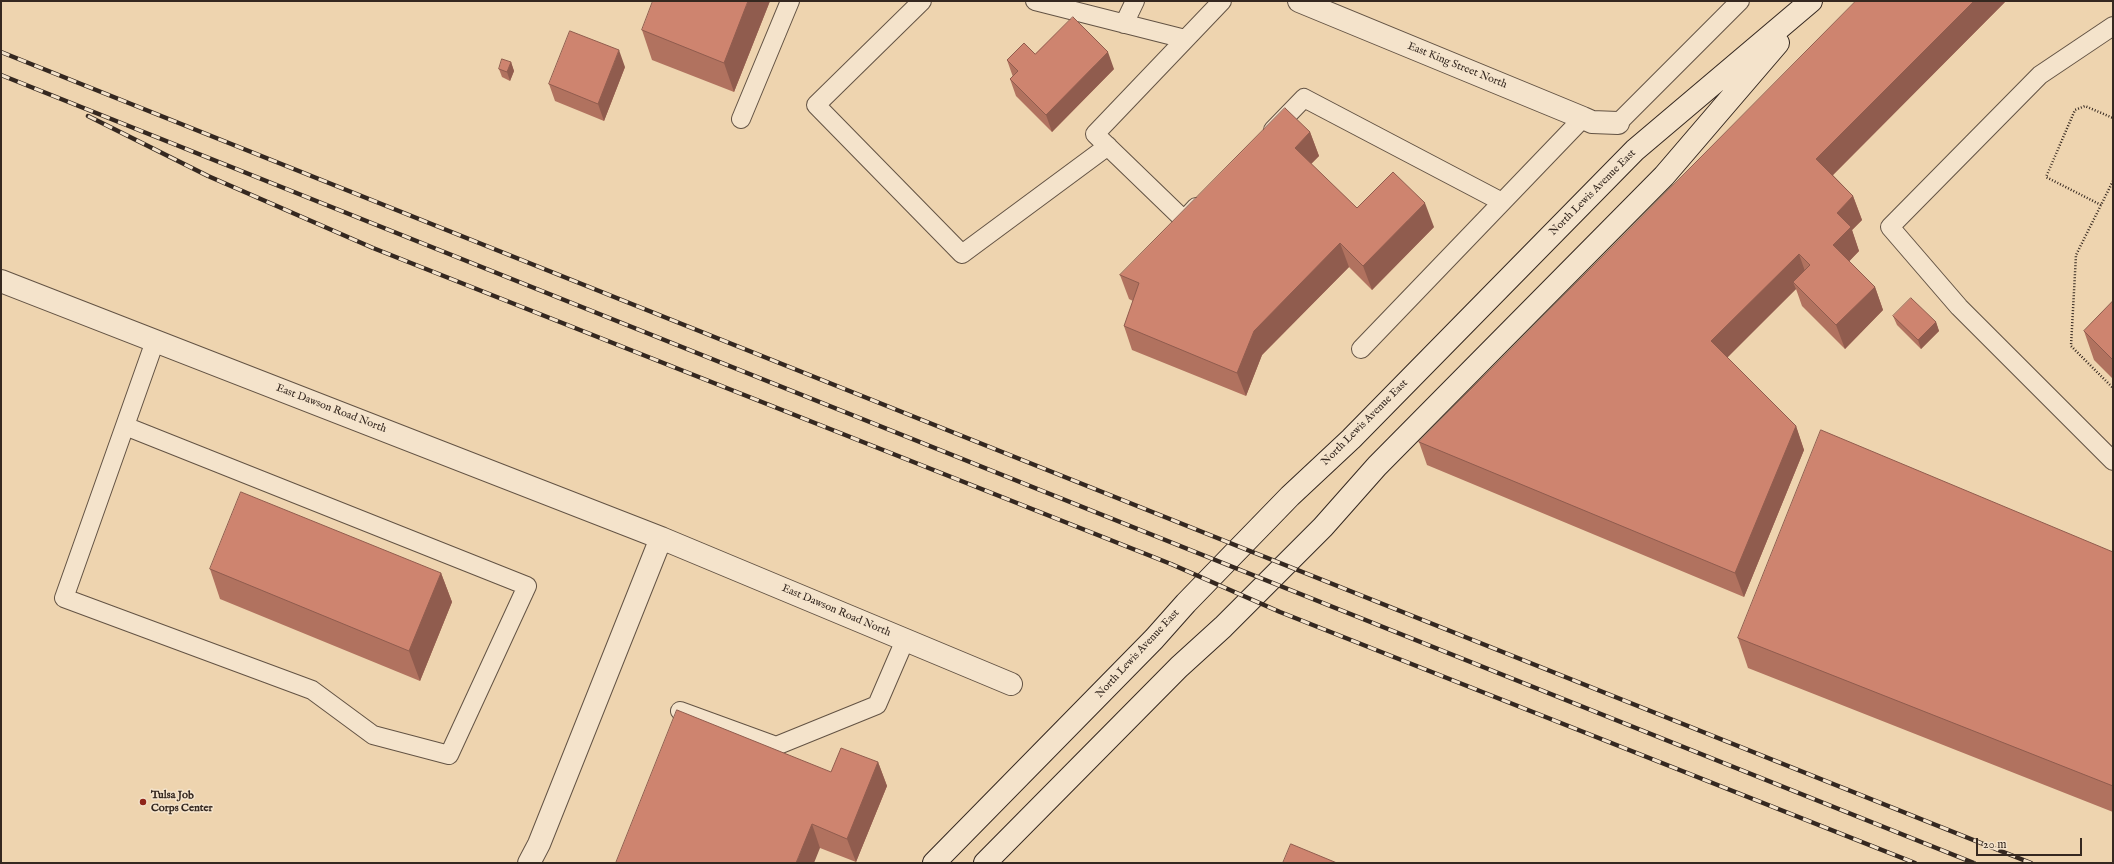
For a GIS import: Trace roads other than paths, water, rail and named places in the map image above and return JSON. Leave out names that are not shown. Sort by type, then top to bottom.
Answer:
[{"type":"main road","name":"East King Street North","points":[[1299,1],[1592,122],[1618,123]]},
{"type":"main road","name":"North Lewis Avenue East","points":[[934,863],[1149,645],[1186,603],[1290,496],[1357,433],[1636,150],[1811,1]]},
{"type":"main road","points":[[985,863],[1179,667],[1223,627],[1323,527],[1377,466],[1664,176],[1814,1]]},
{"type":"main road","name":"East Dawson Road North","points":[[1,281],[662,538],[1011,684]]},
{"type":"main road","points":[[529,863],[538,854],[662,538]]},
{"type":"lane","points":[[741,119],[790,1]]},
{"type":"lane","points":[[922,1],[816,105],[962,254],[1108,146]]},
{"type":"lane","points":[[1035,1],[1185,40]]},
{"type":"lane","points":[[1124,24],[1135,1]]},
{"type":"lane","points":[[1206,198],[1184,220],[1095,134],[1222,1]]},
{"type":"lane","points":[[1618,123],[1740,1]]},
{"type":"lane","points":[[2113,26],[2040,75],[1890,227],[1959,307],[2113,461]]},
{"type":"lane","points":[[1260,143],[1304,98],[1502,202]]},
{"type":"lane","points":[[1361,349],[1583,118]]},
{"type":"lane","points":[[125,426],[526,586],[449,755],[373,735],[312,690],[64,598],[155,341]]},
{"type":"lane","points":[[680,711],[776,746],[877,705],[905,640]]},
{"type":"railway","points":[[1,52],[2031,863]]},
{"type":"railway","points":[[1,75],[1974,863]]},
{"type":"railway","points":[[88,116],[208,176],[373,248],[1171,564],[1280,612],[1915,863]]},
{"type":"place","name":"Tulsa Job Corps Center","points":[[143,802]]}]
